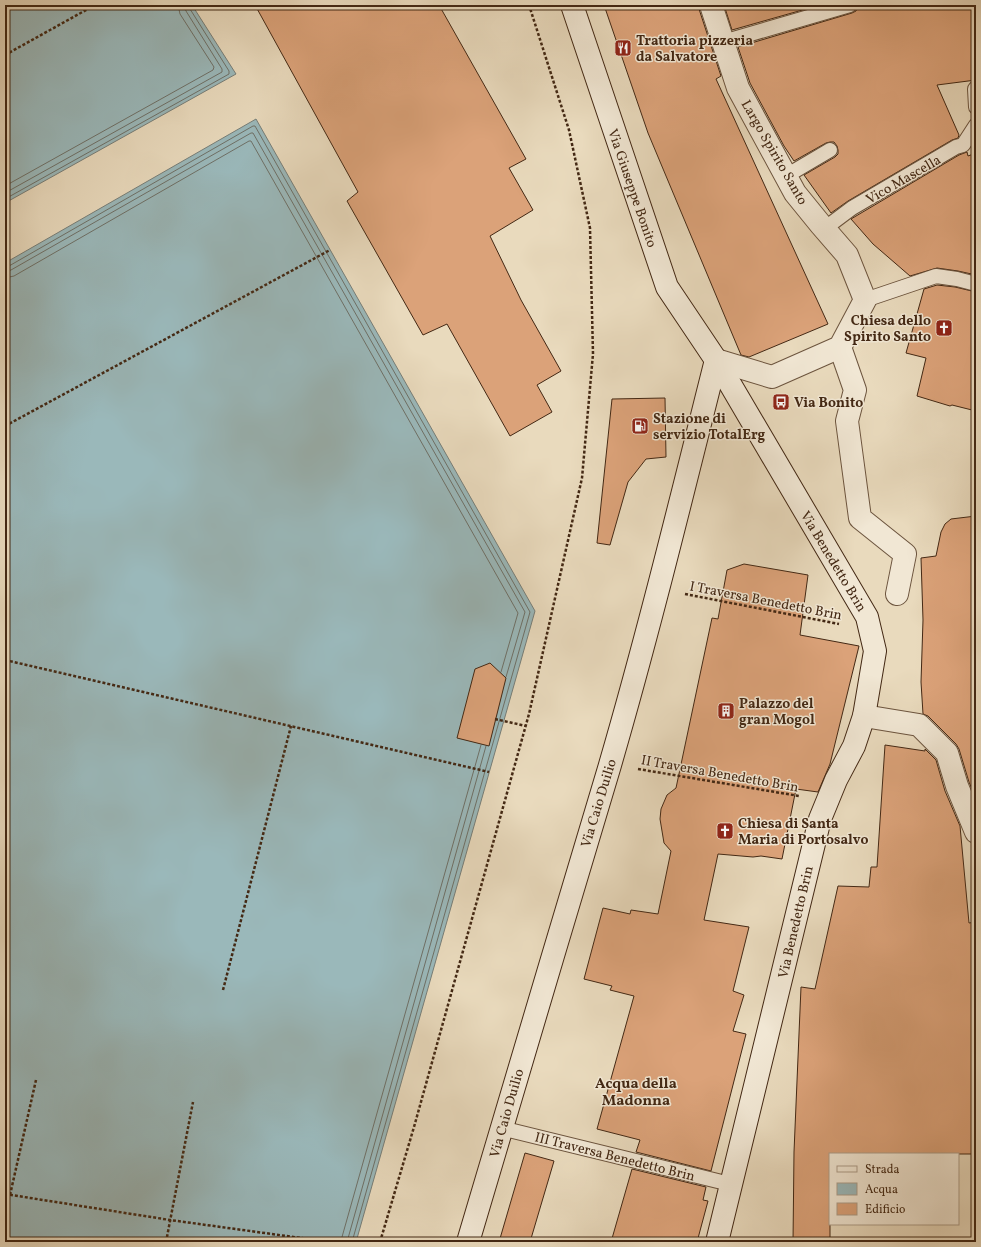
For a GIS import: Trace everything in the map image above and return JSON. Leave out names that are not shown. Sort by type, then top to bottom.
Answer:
[{"type":"street","name":"Via Giuseppe Bonito","points":[[572,5],[667,287],[716,360]]},
{"type":"street","name":"Largo Spirito Santo","points":[[711,5],[738,88],[795,192],[847,255],[865,300]]},
{"type":"street","points":[[716,360],[772,378],[840,347],[865,300]]},
{"type":"street","points":[[840,347],[855,390],[847,421],[860,518],[905,554],[897,594]]},
{"type":"street","name":"Via Caio Duilio","points":[[468,1242],[610,764],[659,588],[716,360]]},
{"type":"street","name":"Via Benedetto Brin","points":[[716,360],[867,617],[876,651],[864,716],[854,746],[836,780],[820,819],[717,1242]]},
{"type":"street","points":[[864,716],[919,725],[947,753],[957,786],[976,832]]},
{"type":"lane","points":[[723,42],[850,5]]},
{"type":"lane","points":[[976,88],[974,95],[976,107]]},
{"type":"lane","name":"Vico Mascella","points":[[825,229],[852,208],[929,163],[964,145],[976,125]]},
{"type":"lane","points":[[786,176],[830,150]]},
{"type":"lane","points":[[865,300],[936,276],[976,284]]},
{"type":"lane","name":"III Traversa Benedetto Brin","points":[[501,1128],[730,1184]]},
{"type":"path","points":[[5,55],[95,5]]},
{"type":"path","points":[[380,1242],[414,1127],[526,726],[582,478],[593,354],[590,228],[569,130],[530,5]]},
{"type":"path","points":[[5,426],[330,250]]},
{"type":"path","name":"I Traversa Benedetto Brin","points":[[659,588],[870,630]]},
{"type":"path","points":[[5,660],[489,772]]},
{"type":"path","points":[[495,719],[526,726]]},
{"type":"path","points":[[224,990],[291,726]]},
{"type":"path","name":"II Traversa Benedetto Brin","points":[[610,764],[673,776],[827,801]]},
{"type":"path","points":[[10,1195],[36,1080]]},
{"type":"path","points":[[166,1242],[193,1102]]},
{"type":"path","points":[[5,1194],[170,1220],[330,1242]]},
{"type":"water","points":[[5,5],[192,5],[236,74],[5,203]]},
{"type":"water","points":[[256,119],[535,611],[356,1242],[5,1242],[5,263]]},
{"type":"building","points":[[255,5],[439,5],[526,159],[509,168],[533,210],[490,236],[521,300],[561,371],[537,385],[552,412],[510,436],[447,324],[423,335],[347,201],[358,192]]},
{"type":"building","points":[[604,5],[699,5],[721,76],[716,79],[828,324],[749,357],[741,355],[648,133]]},
{"type":"building","points":[[724,5],[820,5],[732,30]]},
{"type":"building","points":[[858,5],[976,5],[976,80],[937,85],[959,135],[958,138],[952,140],[848,201],[831,213],[804,175],[835,157],[838,154],[837,146],[834,142],[826,143],[794,161],[784,146],[750,83],[738,47],[852,13],[856,11]]},
{"type":"building","points":[[967,152],[968,156],[976,153],[976,275],[937,268],[910,276],[873,244],[851,219],[959,155]]},
{"type":"building","name":"Chiesa dello Spirito Santo","points":[[937,285],[955,287],[976,292],[976,411],[952,405],[950,406],[917,396],[926,358],[906,353],[924,289]]},
{"type":"building","points":[[665,398],[666,457],[646,459],[628,482],[610,545],[597,543],[612,399]]},
{"type":"building","points":[[976,516],[976,591],[972,591],[972,644],[976,644],[976,799],[956,744],[928,716],[923,714],[921,682],[923,620],[921,558],[936,556],[941,532],[945,524],[951,519]]},
{"type":"building","points":[[744,564],[808,575],[800,635],[859,646],[830,764],[818,792],[796,789],[782,859],[761,856],[753,857],[718,854],[704,920],[749,927],[733,991],[744,995],[733,1031],[746,1034],[711,1171],[636,1152],[640,1140],[597,1129],[634,996],[610,990],[612,986],[584,979],[603,908],[630,914],[631,910],[658,914],[671,851],[664,843],[660,819],[661,809],[667,795],[676,788],[712,618],[718,619],[727,570]]},
{"type":"building","points":[[490,663],[506,678],[489,746],[457,738],[475,669]]},
{"type":"building","points":[[885,745],[925,751],[925,749],[936,760],[945,791],[960,826],[969,923],[976,922],[976,1154],[829,1153],[830,1242],[793,1242],[794,1152],[801,987],[815,989],[838,886],[869,887],[871,867],[877,867]]},
{"type":"building","points":[[525,1153],[554,1161],[530,1242],[499,1242]]},
{"type":"building","points":[[632,1169],[706,1187],[703,1200],[708,1201],[697,1242],[611,1242]]},
{"type":"place","name":"Trattoria pizzeria da Salvatore","points":[[623,48]]},
{"type":"place","name":"Chiesa dello Spirito Santo","points":[[944,328]]},
{"type":"place","name":"Via Bonito","points":[[781,402]]},
{"type":"place","name":"Stazione di servizio TotalErg","points":[[640,426]]},
{"type":"place","name":"Palazzo del gran Mogol","points":[[726,711]]},
{"type":"place","name":"Chiesa di Santa Maria di Portosalvo","points":[[725,831]]},
{"type":"district","name":"Acqua della Madonna","points":[[636,1092]]}]
